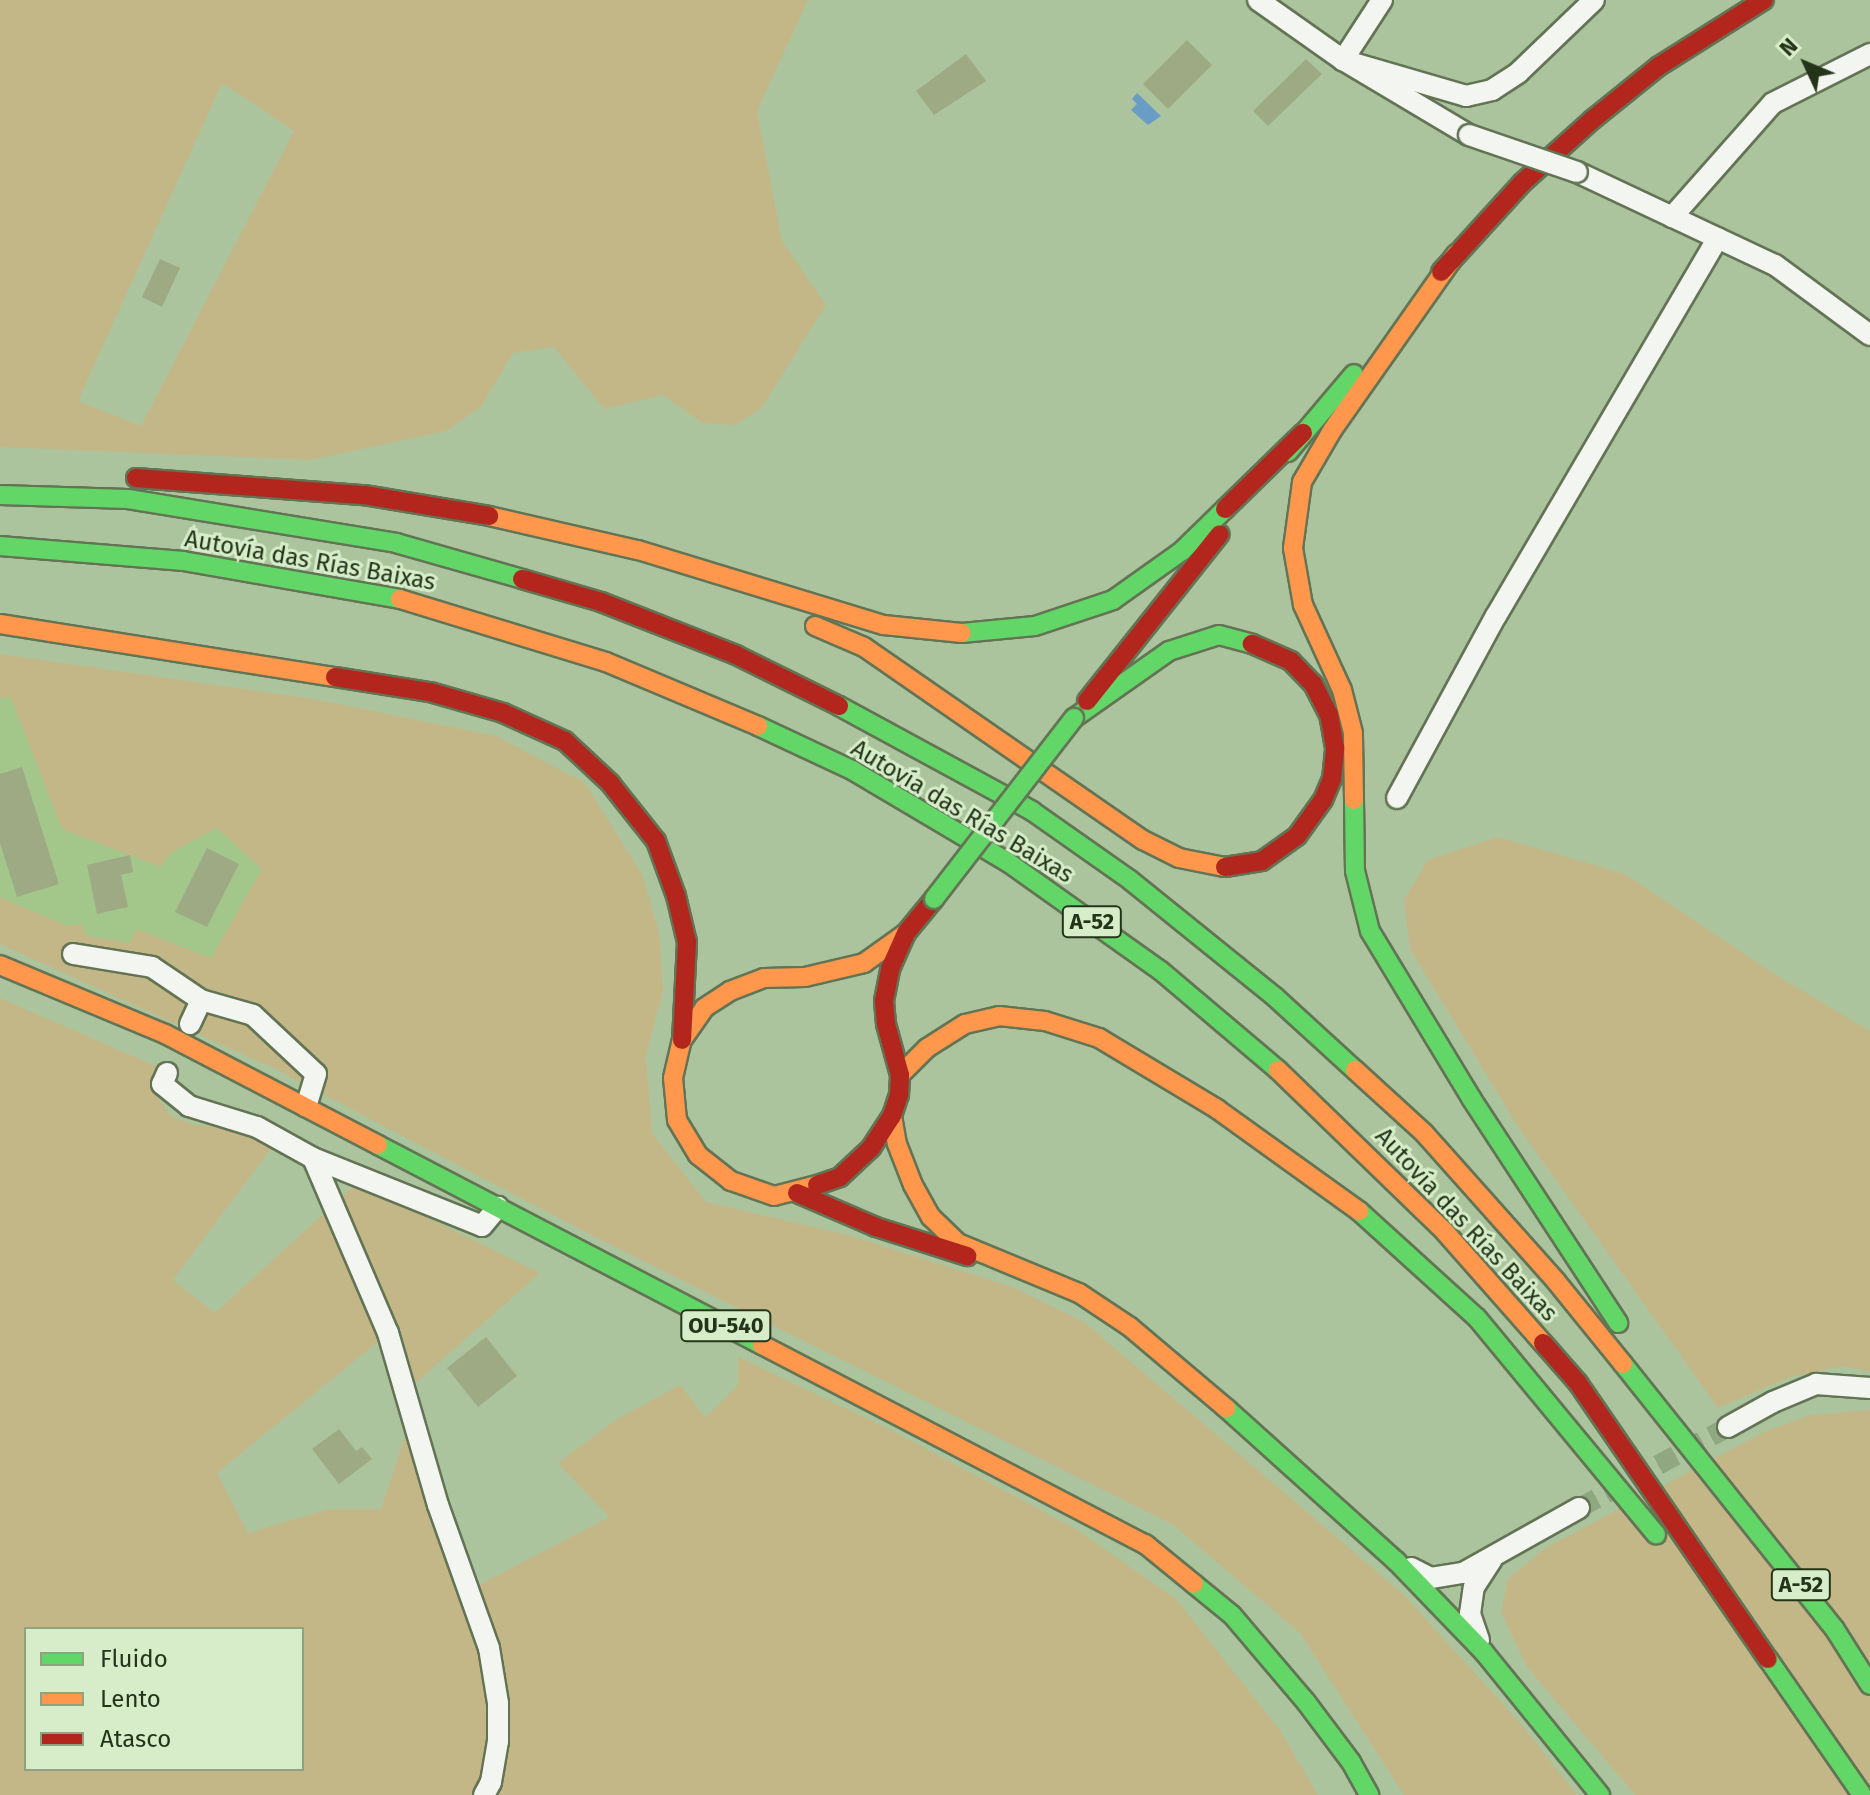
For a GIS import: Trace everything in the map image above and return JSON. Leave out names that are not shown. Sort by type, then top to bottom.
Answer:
[{"type":"main road","points":[[682,1040],[704,1008],[730,991],[764,978],[805,977],[864,963],[906,933],[1175,588],[1456,254],[1522,183],[1592,120],[1659,66],[1764,0]]},
{"type":"main road","points":[[1456,254],[1333,429],[1302,482],[1293,548],[1303,605],[1342,690],[1353,733],[1355,871],[1370,931],[1471,1098],[1726,1490]]},
{"type":"main road","points":[[116,477],[364,495],[502,518],[638,550],[884,625],[961,633],[1035,626],[1113,600],[1182,551],[1303,433]]},
{"type":"main road","name":"Autovía das Rías Baixas","points":[[0,495],[128,499],[396,543],[601,602],[736,655],[885,729],[1032,811],[1130,880],[1275,997],[1424,1133],[1555,1280],[1726,1490],[1834,1628],[1870,1685]]},
{"type":"main road","name":"Autovía das Rías Baixas","points":[[0,546],[183,561],[354,589],[438,608],[606,662],[689,694],[852,770],[1009,863],[1161,971],[1307,1094],[1445,1232],[1578,1383],[1862,1795]]},
{"type":"main road","points":[[638,550],[864,647],[1143,840],[1179,858],[1218,868],[1262,861],[1297,836],[1323,800],[1332,779],[1335,748],[1329,715],[1313,684],[1291,661],[1260,646],[1219,635],[1169,651],[1074,718]]},
{"type":"main road","points":[[0,624],[430,692],[503,713],[565,741],[610,783],[656,841],[676,896],[687,942],[682,1040],[673,1078],[677,1120],[698,1155],[731,1181],[774,1196],[797,1193],[840,1177],[871,1148],[892,1116]]},
{"type":"main road","points":[[906,933],[890,969],[884,1001],[886,1024],[900,1075],[892,1116],[897,1144],[931,1217],[958,1243],[1079,1293],[1130,1327],[1247,1425],[1396,1561],[1483,1651],[1600,1795]]},
{"type":"main road","name":"OU-540","points":[[0,965],[165,1034],[1145,1544],[1232,1615],[1306,1702],[1351,1762],[1369,1795]]},
{"type":"main road","points":[[900,1075],[927,1048],[965,1024],[999,1016],[1045,1021],[1099,1038],[1217,1109],[1345,1198],[1477,1318],[1671,1556]]},
{"type":"main road","points":[[797,1193],[876,1227],[1006,1265]]},
{"type":"main road","points":[[1737,1647],[1841,1795]]},
{"type":"street","points":[[1258,0],[1343,60],[1469,135],[1577,172],[1775,265],[1870,335]]},
{"type":"street","points":[[1343,60],[1382,0]]},
{"type":"street","points":[[1343,60],[1466,96],[1492,90],[1518,73],[1594,0]]},
{"type":"street","points":[[1672,217],[1773,103],[1870,54]]},
{"type":"street","points":[[1397,798],[1496,616],[1718,238]]},
{"type":"street","points":[[73,954],[152,967],[201,1000],[253,1015],[316,1074],[306,1107]]},
{"type":"street","points":[[190,1024],[201,1000]]},
{"type":"street","points":[[167,1073],[162,1084],[189,1106],[257,1127],[313,1158],[482,1226],[498,1207]]},
{"type":"street","points":[[313,1158],[388,1333],[438,1505],[489,1648],[498,1703],[498,1741],[491,1782],[484,1795]]},
{"type":"street","points":[[1728,1427],[1773,1402],[1816,1384],[1870,1388]]},
{"type":"street","points":[[1440,1607],[1442,1595],[1469,1580],[1494,1556],[1579,1508]]},
{"type":"street","points":[[1396,1561],[1431,1578],[1469,1580]]},
{"type":"street","points":[[1469,1580],[1470,1614],[1483,1651]]},
{"type":"shaded area","points":[[0,0],[808,0],[757,111],[782,241],[826,305],[761,409],[734,425],[702,423],[663,395],[604,409],[554,347],[513,353],[481,407],[446,431],[311,460],[0,447]],"holes":[[[222,83],[294,131],[141,426],[78,401]]]},
{"type":"shaded area","points":[[0,654],[314,699],[496,736],[585,783],[642,874],[659,932],[663,990],[646,1057],[652,1133],[706,1202],[848,1235],[1015,1288],[1084,1322],[1403,1594],[1521,1724],[1577,1795],[1404,1795],[1300,1633],[1172,1524],[595,1237],[273,1068],[0,944],[0,897],[67,926],[82,924],[86,936],[130,943],[136,929],[211,958],[262,869],[217,828],[170,853],[161,867],[62,829],[11,698],[0,698]]},
{"type":"shaded area","points":[[0,698],[11,698],[62,829],[169,853],[217,828],[262,869],[211,958],[136,929],[130,943],[85,935],[0,897]]},
{"type":"shaded area","points":[[1498,837],[1625,874],[1773,973],[1870,1031],[1870,1372],[1843,1366],[1790,1377],[1718,1408],[1519,1128],[1410,949],[1404,900],[1428,860]]},
{"type":"shaded area","points":[[0,998],[158,1067],[153,1091],[171,1116],[195,1125],[227,1128],[273,1146],[173,1280],[215,1313],[357,1183],[540,1273],[410,1388],[396,1390],[379,1341],[217,1473],[248,1533],[329,1509],[381,1509],[408,1427],[475,1587],[609,1517],[558,1463],[617,1419],[680,1385],[704,1416],[709,1414],[738,1385],[738,1357],[881,1425],[1076,1529],[1176,1599],[1280,1730],[1318,1795],[0,1795]]},
{"type":"shaded area","points":[[1870,1410],[1870,1795],[1635,1795],[1527,1667],[1501,1612],[1508,1579],[1544,1549],[1766,1431],[1811,1415]]},
{"type":"water","points":[[1137,93],[1161,116],[1148,125],[1131,110],[1137,104],[1132,99]]},
{"type":"building","points":[[1187,40],[1212,65],[1168,109],[1143,84]]},
{"type":"building","points":[[966,54],[986,81],[934,115],[916,91]]},
{"type":"building","points":[[1306,59],[1322,74],[1268,126],[1253,111]]},
{"type":"building","points":[[160,259],[180,268],[162,307],[142,297]]},
{"type":"building","points":[[22,767],[59,884],[17,897],[0,843],[0,774]]},
{"type":"building","points":[[207,848],[239,864],[207,927],[175,912]]},
{"type":"building","points":[[130,855],[133,872],[121,875],[128,907],[97,914],[87,865]]},
{"type":"building","points":[[486,1337],[517,1376],[478,1407],[447,1368]]},
{"type":"building","points":[[339,1429],[356,1451],[362,1447],[372,1459],[339,1484],[312,1449]]},
{"type":"tunnel","points":[[1579,1508],[1728,1427]]},
{"type":"traffic: fast","points":[[1288,452],[1354,374]]},
{"type":"traffic: fast","points":[[0,495],[128,499],[396,543],[522,579]]},
{"type":"traffic: fast","points":[[962,633],[1035,626],[1113,600],[1182,551],[1225,509]]},
{"type":"traffic: fast","points":[[0,546],[183,561],[400,599]]},
{"type":"traffic: fast","points":[[1074,718],[1169,651],[1219,635],[1252,644]]},
{"type":"traffic: fast","points":[[839,706],[1032,811],[1130,880],[1275,997],[1355,1070]]},
{"type":"traffic: fast","points":[[934,899],[1074,718]]},
{"type":"traffic: fast","points":[[758,726],[852,770],[1009,863],[1161,971],[1278,1070]]},
{"type":"traffic: fast","points":[[1354,800],[1355,871],[1370,931],[1471,1098],[1618,1323]]},
{"type":"traffic: fast","points":[[378,1145],[762,1345]]},
{"type":"traffic: fast","points":[[1359,1211],[1477,1318],[1656,1534]]},
{"type":"traffic: fast","points":[[1623,1364],[1834,1628],[1870,1685]]},
{"type":"traffic: fast","points":[[1226,1408],[1396,1561],[1483,1651],[1600,1795]]},
{"type":"traffic: fast","points":[[1194,1584],[1232,1615],[1306,1702],[1351,1762],[1369,1795]]},
{"type":"traffic: fast","points":[[1768,1659],[1862,1795]]},
{"type":"traffic: slow","points":[[1354,800],[1353,733],[1342,690],[1303,605],[1293,548],[1302,482],[1333,429],[1456,254]]},
{"type":"traffic: slow","points":[[489,516],[638,550],[884,625],[962,633]]},
{"type":"traffic: slow","points":[[400,599],[606,662],[758,726]]},
{"type":"traffic: slow","points":[[0,624],[335,677]]},
{"type":"traffic: slow","points":[[815,626],[864,647],[1143,840],[1179,858],[1225,867]]},
{"type":"traffic: slow","points":[[817,1185],[774,1196],[731,1181],[698,1155],[677,1120],[673,1078],[682,1040],[704,1008],[730,991],[764,978],[805,977],[864,963],[906,933]]},
{"type":"traffic: slow","points":[[0,965],[165,1034],[378,1145]]},
{"type":"traffic: slow","points":[[900,1075],[927,1048],[965,1024],[999,1016],[1045,1021],[1099,1038],[1217,1109],[1359,1211]]},
{"type":"traffic: slow","points":[[1278,1070],[1445,1232],[1543,1343]]},
{"type":"traffic: slow","points":[[1355,1070],[1424,1133],[1555,1280],[1623,1364]]},
{"type":"traffic: slow","points":[[892,1116],[897,1144],[913,1185],[931,1217],[958,1243],[1079,1293],[1130,1327],[1226,1408]]},
{"type":"traffic: slow","points":[[762,1345],[1145,1544],[1194,1584]]},
{"type":"traffic: jam","points":[[1441,272],[1522,183],[1592,120],[1659,66],[1764,0]]},
{"type":"traffic: jam","points":[[1225,509],[1303,433]]},
{"type":"traffic: jam","points":[[136,478],[364,495],[489,516]]},
{"type":"traffic: jam","points":[[1087,701],[1220,534]]},
{"type":"traffic: jam","points":[[522,579],[601,602],[736,655],[839,706]]},
{"type":"traffic: jam","points":[[1225,867],[1262,861],[1297,836],[1323,800],[1332,779],[1335,748],[1329,715],[1313,684],[1291,661],[1252,644]]},
{"type":"traffic: jam","points":[[335,677],[430,692],[503,713],[565,741],[610,783],[656,841],[676,896],[687,942],[682,1040]]},
{"type":"traffic: jam","points":[[817,1185],[840,1177],[871,1148],[892,1116],[899,1095],[900,1075],[886,1024],[884,1001],[890,969],[906,933],[934,899]]},
{"type":"traffic: jam","points":[[797,1193],[876,1227],[967,1256]]},
{"type":"traffic: jam","points":[[1543,1343],[1578,1383],[1768,1659]]}]
